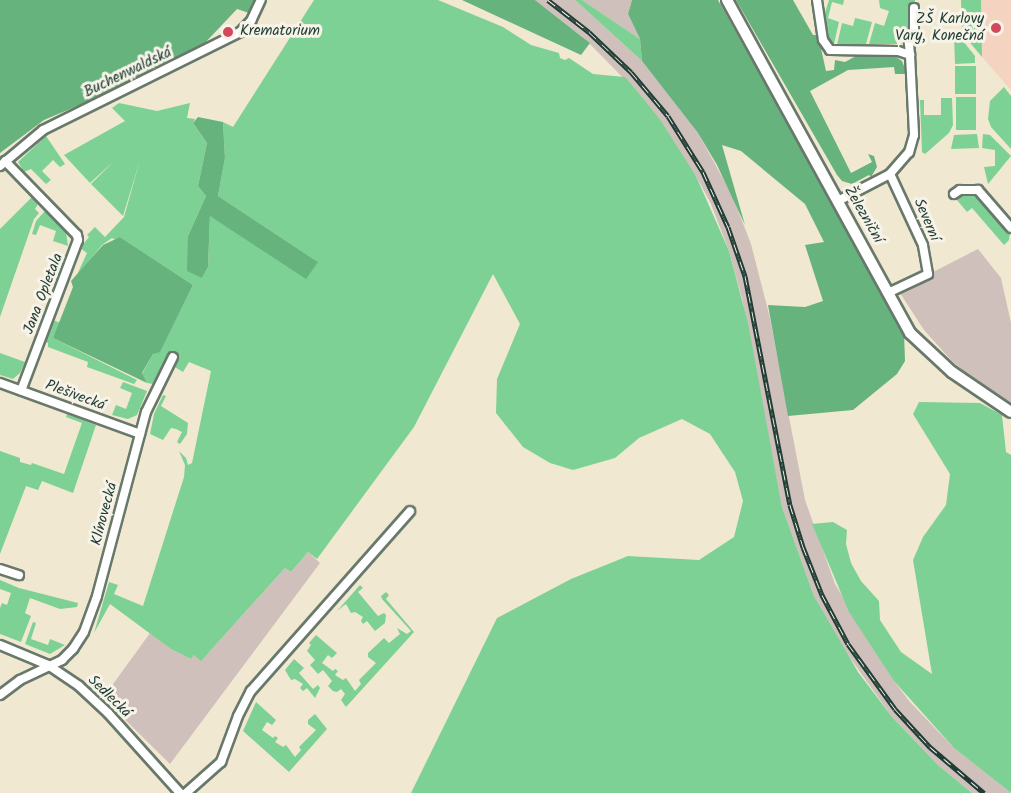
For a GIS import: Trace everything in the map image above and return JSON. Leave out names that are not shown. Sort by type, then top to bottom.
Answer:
[{"type":"street","name":"Buchenwaldská","points":[[3,164],[43,130],[240,32],[251,21],[261,0]]},
{"type":"street","name":"Železniční","points":[[727,0],[890,292],[910,333],[952,372],[1011,412]]},
{"type":"street","points":[[817,0],[823,40],[830,50],[898,51],[910,55]]},
{"type":"street","points":[[838,201],[890,174],[905,159],[912,146],[909,44],[914,39],[914,8]]},
{"type":"street","name":"Jana Opletala","points":[[3,164],[77,236],[78,240],[21,391]]},
{"type":"street","name":"Severní","points":[[890,174],[923,245],[928,274],[890,292]]},
{"type":"street","points":[[954,194],[960,190],[978,190],[1011,228]]},
{"type":"street","name":"Klínovecká","points":[[0,695],[48,665],[62,660],[74,649],[84,632],[97,596],[146,412],[173,357]]},
{"type":"street","name":"Plešivecká","points":[[0,383],[140,434]]},
{"type":"street","points":[[186,793],[221,762],[237,716],[250,692],[410,512]]},
{"type":"street","points":[[0,569],[19,575]]},
{"type":"street","name":"Sedlecká","points":[[0,645],[48,665],[95,700],[180,793]]},
{"type":"shaded area","points":[[535,0],[575,0],[642,61],[698,133],[732,195],[751,244],[770,318],[805,500],[835,584],[894,681],[910,702],[954,748],[1011,793],[972,793],[938,765],[892,717],[843,648],[814,596],[782,507],[742,298],[729,251],[711,204],[696,176],[642,97],[584,38]]},
{"type":"shaded area","points":[[582,0],[632,0],[628,14],[640,39]]},
{"type":"shaded area","name":"ZŠ Karlovy Vary, Konečná","points":[[981,0],[1011,0],[1011,90],[982,57]]},
{"type":"shaded area","points":[[978,249],[1001,278],[1011,323],[1011,403],[977,383],[951,360],[924,330],[898,290]]},
{"type":"shaded area","points":[[308,552],[320,563],[170,764],[103,698],[150,633],[171,649],[191,659],[194,655],[209,652],[285,568],[291,572]]},
{"type":"green space","points":[[0,0],[257,0],[249,13],[237,9],[203,45],[101,96],[44,120],[0,153]]},
{"type":"green space","points":[[314,0],[438,0],[503,27],[531,45],[559,53],[560,58],[565,60],[569,58],[593,74],[625,77],[642,97],[661,121],[696,176],[729,251],[748,323],[782,507],[814,596],[858,672],[892,717],[938,765],[972,793],[411,793],[497,618],[571,579],[628,556],[699,560],[734,537],[743,501],[735,472],[710,434],[682,419],[639,438],[615,458],[573,470],[550,463],[523,447],[496,413],[497,379],[520,324],[493,274],[414,427],[317,559],[308,552],[291,572],[285,568],[201,661],[194,655],[191,659],[171,649],[110,604],[94,633],[109,582],[118,585],[114,594],[143,606],[184,477],[185,465],[179,451],[186,458],[188,465],[192,463],[211,371],[189,362],[183,372],[173,366],[178,356],[171,353],[153,384],[147,383],[142,374],[153,354],[160,351],[193,285],[120,237],[116,240],[112,238],[102,245],[76,277],[87,253],[80,248],[89,237],[87,235],[95,227],[105,237],[124,217],[140,160],[123,216],[91,184],[114,161],[90,183],[64,155],[125,121],[112,108],[119,103],[157,111],[190,103],[187,118],[195,119],[193,123],[207,143],[198,186],[206,196],[188,236],[202,278],[208,267],[210,216],[318,262],[218,196],[225,158],[223,122],[233,127]]},
{"type":"green space","points":[[462,0],[535,0],[590,43],[581,55]]},
{"type":"green space","points":[[575,0],[582,0],[640,39],[642,61]]},
{"type":"green space","points":[[632,0],[718,0],[904,332],[905,361],[897,374],[853,410],[788,416],[768,305],[805,307],[823,301],[805,245],[824,242],[805,204],[741,151],[722,145],[745,225],[717,165],[698,133],[642,61],[640,39],[628,14]]},
{"type":"green space","points":[[736,0],[793,0],[813,35],[818,35],[826,71],[834,70],[835,60],[845,62],[856,56],[893,55],[902,61],[907,74],[895,74],[894,67],[848,70],[810,91],[851,173],[872,162],[868,154],[874,156],[877,167],[871,177],[869,175],[852,184],[842,181],[837,175]]},
{"type":"green space","points":[[829,0],[844,0],[843,5],[832,2],[828,18],[839,22],[834,44],[827,39],[824,16]]},
{"type":"green space","points":[[879,0],[915,0],[915,6],[909,6],[908,32],[898,35],[897,44],[869,44],[875,23],[884,26],[889,11],[880,8]]},
{"type":"green space","points":[[961,0],[981,0],[982,57],[962,33]]},
{"type":"green space","points":[[855,18],[872,22],[866,44],[837,45],[842,23],[853,26]]},
{"type":"green space","points":[[954,36],[959,36],[975,56],[975,63],[955,64]]},
{"type":"green space","points":[[955,66],[976,66],[976,94],[955,94]]},
{"type":"green space","points":[[1004,87],[1011,96],[1011,149],[991,127],[988,119],[990,101]]},
{"type":"green space","points":[[956,97],[976,97],[976,130],[956,130]]},
{"type":"green space","points":[[941,98],[952,98],[953,125],[949,133],[925,154],[922,152],[920,100],[924,100],[924,115],[941,115]]},
{"type":"green space","points":[[198,117],[223,122],[225,158],[218,196],[318,262],[306,279],[210,216],[208,267],[202,278],[187,271],[188,236],[206,196],[198,186],[207,143],[193,123]]},
{"type":"green space","points":[[977,134],[979,148],[951,149],[954,135]]},
{"type":"green space","points":[[983,134],[990,135],[1011,156],[988,184],[984,167],[995,166],[995,150],[982,148]]},
{"type":"green space","points":[[46,136],[65,164],[60,167],[53,160],[42,171],[51,180],[46,184],[31,169],[24,172],[18,162]]},
{"type":"green space","points":[[975,193],[1010,231],[1009,240],[1004,245],[972,208],[967,212],[957,200],[961,194]]},
{"type":"green space","points":[[32,197],[38,204],[35,209],[39,213],[34,219],[0,317],[0,229]]},
{"type":"green space","points":[[45,211],[66,232],[68,246],[53,241],[56,231],[40,225],[36,235],[32,234],[36,221]]},
{"type":"green space","points":[[120,237],[193,285],[160,352],[153,354],[142,373],[147,383],[53,338],[73,287],[71,281],[103,245]]},
{"type":"green space","points":[[51,319],[60,323],[53,338],[137,380],[134,384],[87,367],[88,362],[48,347],[48,343],[43,341]]},
{"type":"green space","points":[[0,353],[25,362],[20,373],[13,379],[0,375]]},
{"type":"green space","points":[[123,382],[147,391],[137,415],[128,419],[112,415],[116,405],[126,409],[132,393],[120,388]]},
{"type":"green space","points":[[163,395],[166,396],[161,406],[188,423],[187,434],[180,444],[177,442],[182,432],[176,429],[171,428],[163,440],[150,434],[154,414]]},
{"type":"green space","points":[[919,402],[980,403],[1002,415],[1006,452],[1011,455],[1011,793],[954,748],[894,681],[849,612],[812,524],[833,522],[847,530],[846,544],[851,563],[861,581],[879,601],[880,620],[901,652],[932,674],[913,560],[923,537],[946,505],[950,474],[913,414]]},
{"type":"green space","points":[[67,414],[96,425],[73,493],[42,481],[38,490],[26,486],[0,554],[0,451],[20,458],[20,462],[31,465],[32,463],[64,474],[82,423],[66,417]]},
{"type":"green space","points":[[0,580],[19,588],[78,603],[77,607],[60,609],[30,598],[25,613],[31,616],[21,642],[0,634],[0,608],[2,603],[7,605],[11,593],[0,589]]},
{"type":"green space","points":[[360,585],[363,588],[358,592],[378,616],[384,613],[386,615],[385,623],[375,631],[367,621],[363,624],[361,621],[363,617],[355,612],[351,613],[346,604],[337,611]]},
{"type":"green space","points":[[386,592],[389,595],[386,599],[414,632],[346,707],[341,700],[345,694],[341,689],[337,692],[333,691],[328,686],[332,681],[323,670],[318,674],[310,665],[315,660],[307,651],[311,645],[309,643],[316,635],[337,653],[332,658],[328,655],[322,663],[333,671],[335,669],[338,671],[335,675],[343,680],[346,678],[355,691],[361,684],[359,680],[376,663],[368,657],[368,653],[384,638],[389,643],[400,634],[397,628],[407,634],[411,631],[382,599],[381,596]]},
{"type":"green space","points":[[33,622],[36,623],[31,639],[48,645],[50,639],[65,645],[50,654],[25,644]]},
{"type":"green space","points":[[294,659],[304,668],[299,673],[313,689],[318,685],[320,688],[315,698],[307,688],[303,691],[300,688],[303,684],[295,679],[291,680],[285,670]]},
{"type":"green space","points":[[256,702],[276,720],[272,725],[267,722],[262,730],[273,738],[275,736],[278,738],[275,742],[283,747],[286,745],[295,757],[301,750],[299,747],[316,730],[308,724],[308,720],[315,714],[327,729],[289,772],[243,731]]},
{"type":"railway","points":[[548,0],[589,32],[631,72],[668,116],[703,172],[728,227],[745,276],[790,505],[803,547],[822,595],[848,644],[895,709],[930,747],[984,793]]},
{"type":"place","name":"ZŠ Karlovy Vary, Konečná","points":[[996,28]]},
{"type":"place","name":"Krematorium","points":[[228,32]]}]
